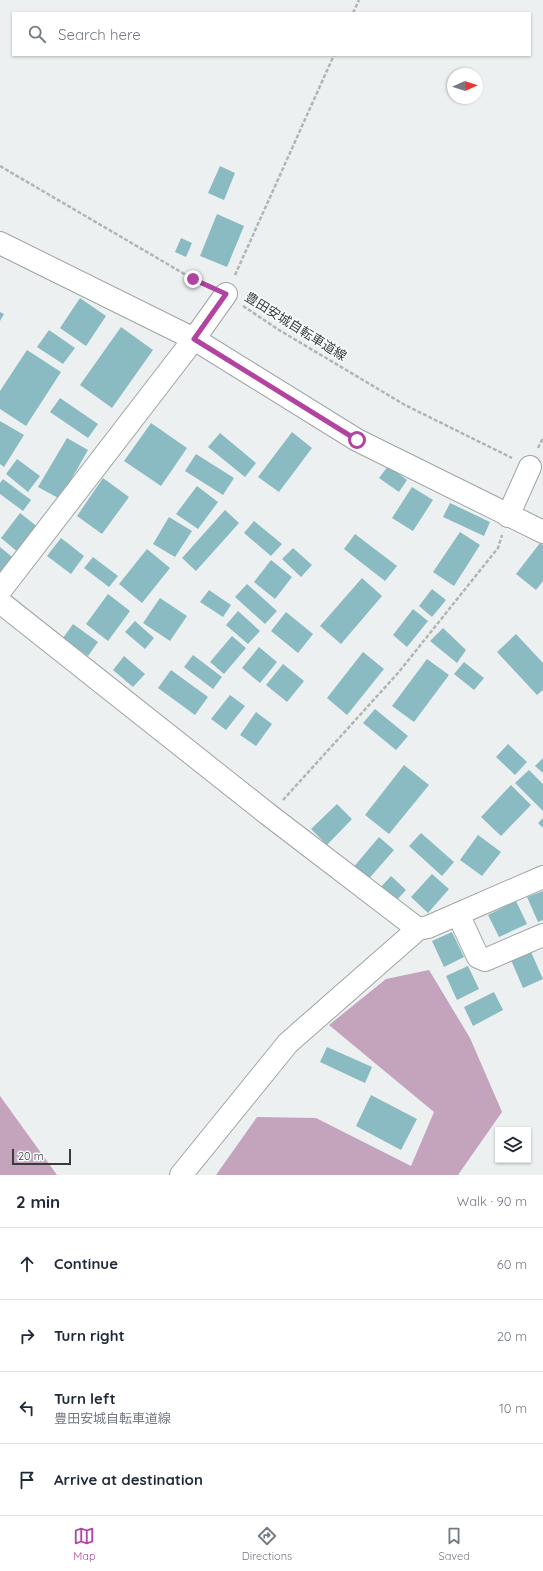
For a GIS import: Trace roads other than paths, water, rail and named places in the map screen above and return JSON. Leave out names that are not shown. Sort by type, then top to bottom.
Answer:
[{"type":"street","points":[[0,243],[194,339],[357,440],[543,532]]},
{"type":"street","points":[[0,591],[194,339],[226,294]]},
{"type":"street","points":[[508,516],[530,467]]},
{"type":"street","points":[[0,602],[269,815],[418,929]]},
{"type":"street","points":[[181,1175],[288,1043],[418,929],[428,927],[543,877]]},
{"type":"street","points":[[458,914],[478,957],[485,960],[543,935]]}]
